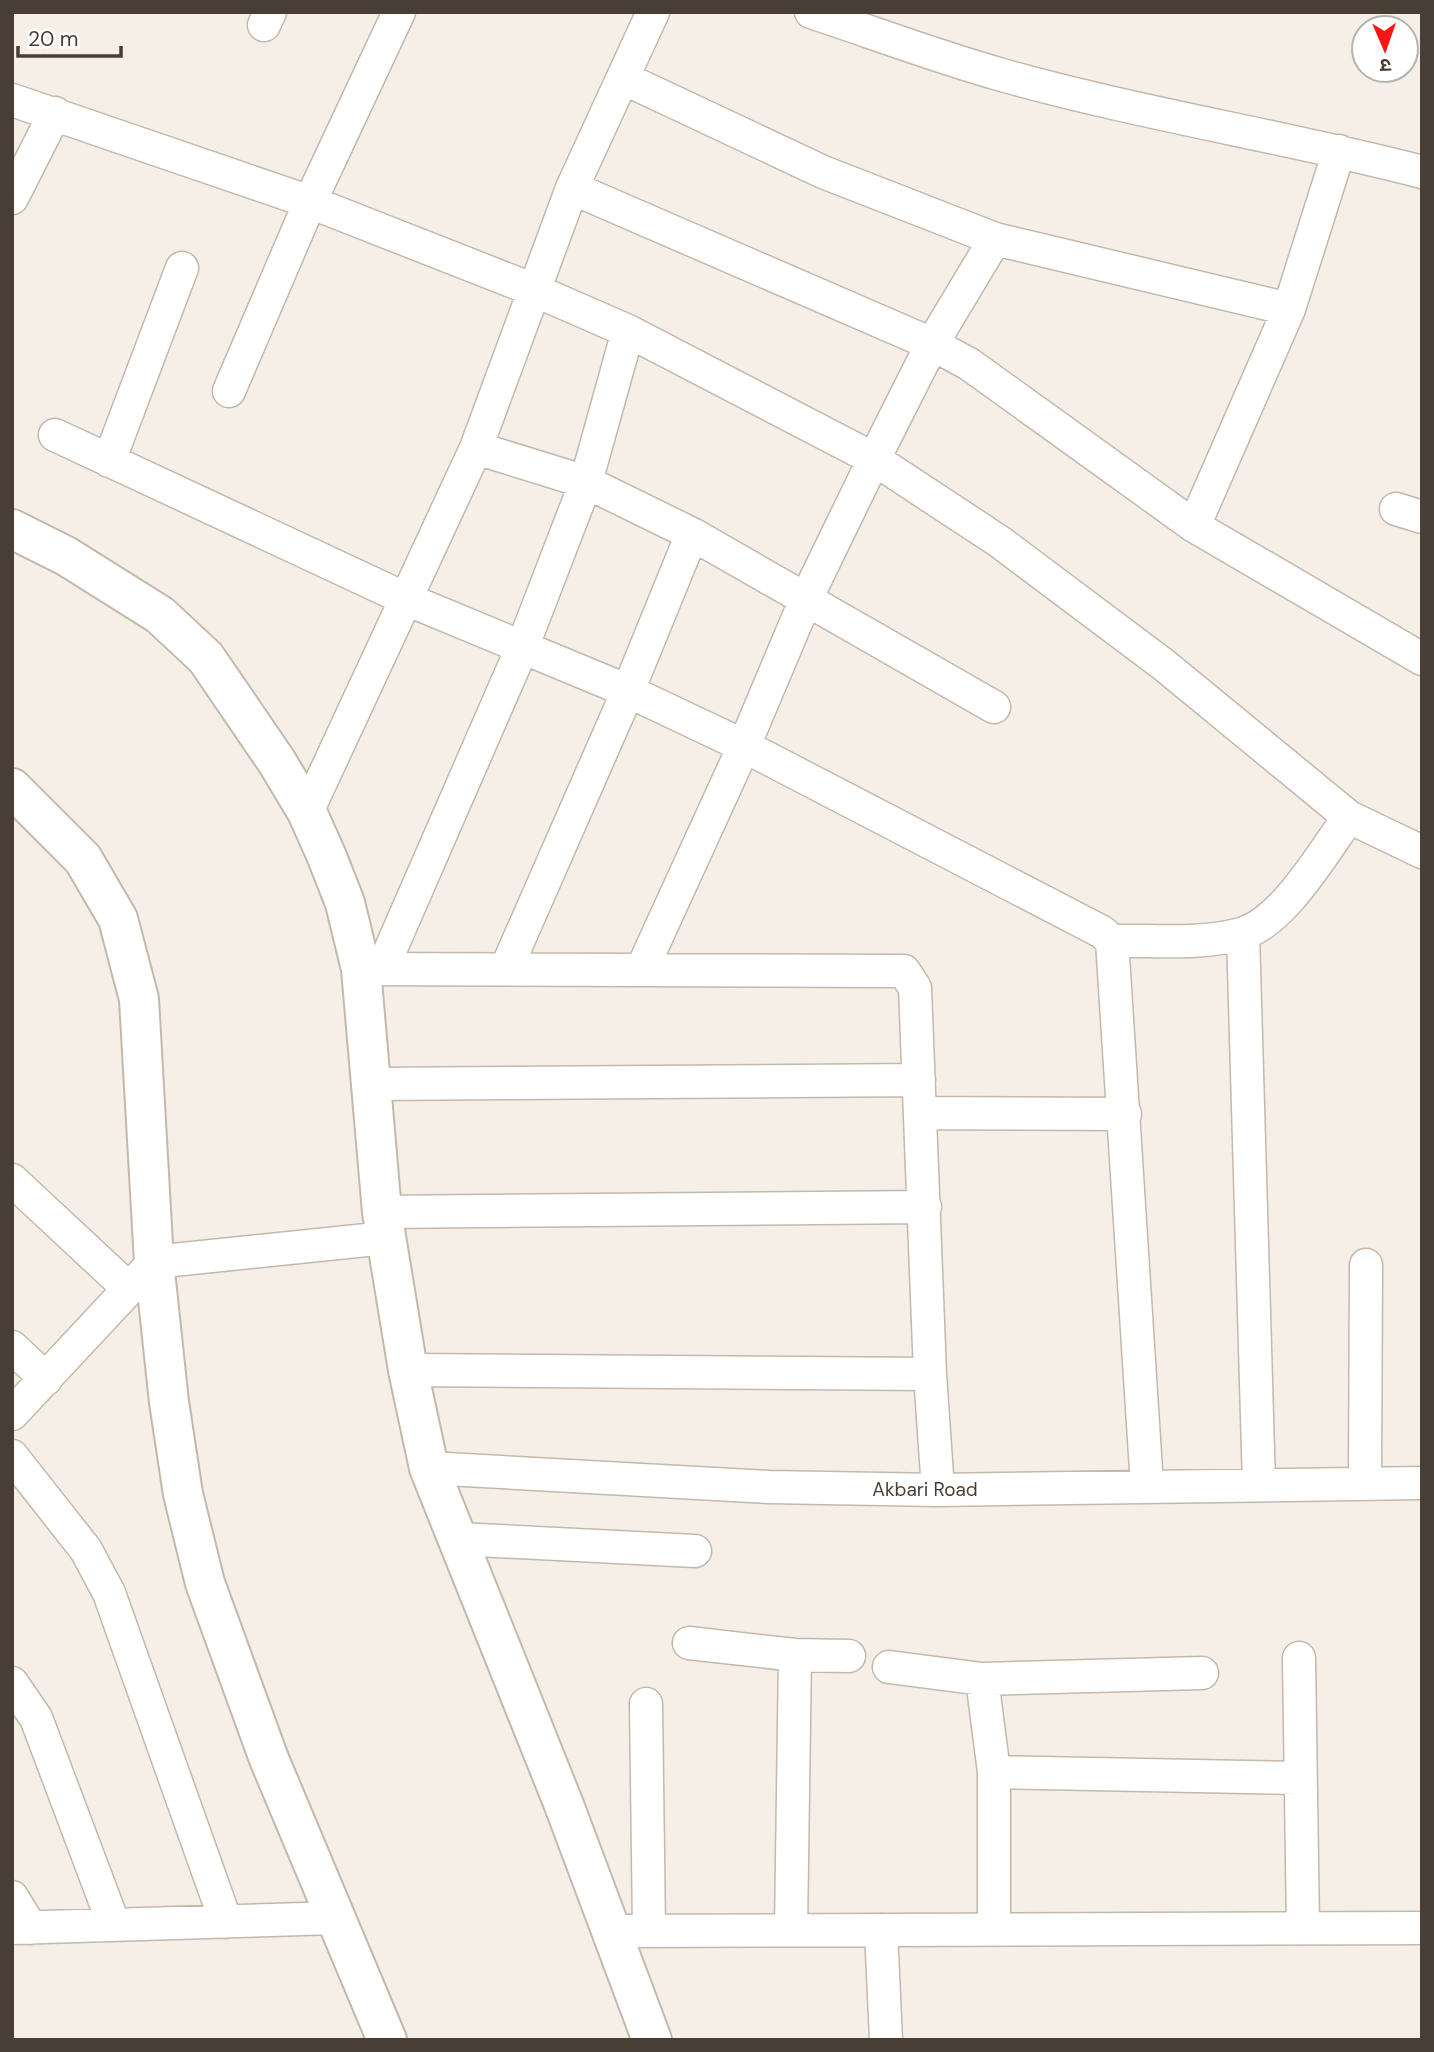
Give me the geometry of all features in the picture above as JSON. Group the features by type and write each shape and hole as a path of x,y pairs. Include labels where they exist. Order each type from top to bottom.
{"street":[{"path":"229,391 310,202 399,12"},
{"path":"307,812 476,448 572,188 653,12"},
{"path":"811,12 1001,75 1128,107 1339,151 1422,172"},
{"path":"623,78 823,172 995,239 1289,309"},
{"path":"12,100 310,202 534,290 628,331 874,459 1000,542 1153,657 1349,817 1422,852"},
{"path":"12,198 55,113"},
{"path":"1194,526 1289,309 1339,151"},
{"path":"572,188 932,344 969,364 1194,526 1422,660"},
{"path":"642,969 744,746 806,599 932,344 995,239"},
{"path":"109,461 182,268"},
{"path":"371,969 522,648 586,482 628,331"},
{"path":"55,435 407,599 628,691 744,746 1102,932 1112,941 1206,939 1243,934 1272,916 1293,893 1349,817"},
{"path":"476,448 586,482 692,534 994,707"},
{"path":"12,529 66,556 160,615 206,658 264,742 307,812 371,969 372,1084 384,1225 408,1370 429,1468 652,2040"},
{"path":"506,969 628,691 692,534"},
{"path":"12,788 83,859 118,919 139,999 141,1275 169,1402 181,1481 205,1583 270,1759 386,2039"},
{"path":"1243,934 1259,1485"},
{"path":"1112,941 1147,1486"},
{"path":"371,969 904,971 915,988 930,1374 938,1490"},
{"path":"372,1084 919,1080"},
{"path":"920,1113 1125,1114"},
{"path":"12,1180 141,1275"},
{"path":"12,1414 141,1275 213,1255 334,1243 384,1225 925,1207"},
{"path":"1365,1484 1366,1265"},
{"path":"12,1348 46,1380"},
{"path":"408,1370 930,1374"},
{"path":"12,1455 86,1550 109,1593 226,1922"},
{"name":"Akbari Road","path":"429,1468 769,1487 938,1490 1422,1483"},
{"path":"458,1539 695,1551"},
{"path":"690,1643 795,1655 849,1656"},
{"path":"791,1930 795,1655"},
{"path":"1299,1658 1303,1928"},
{"path":"889,1667 982,1679 1202,1673"},
{"path":"982,1679 994,1772 994,1929"},
{"path":"12,1683 36,1718 114,1926"},
{"path":"646,1704 649,1930"},
{"path":"994,1772 1299,1778"},
{"path":"12,1896 22,1928 336,1918"},
{"path":"611,1931 1422,1928"},
{"path":"881,1930 886,2040"}]}
